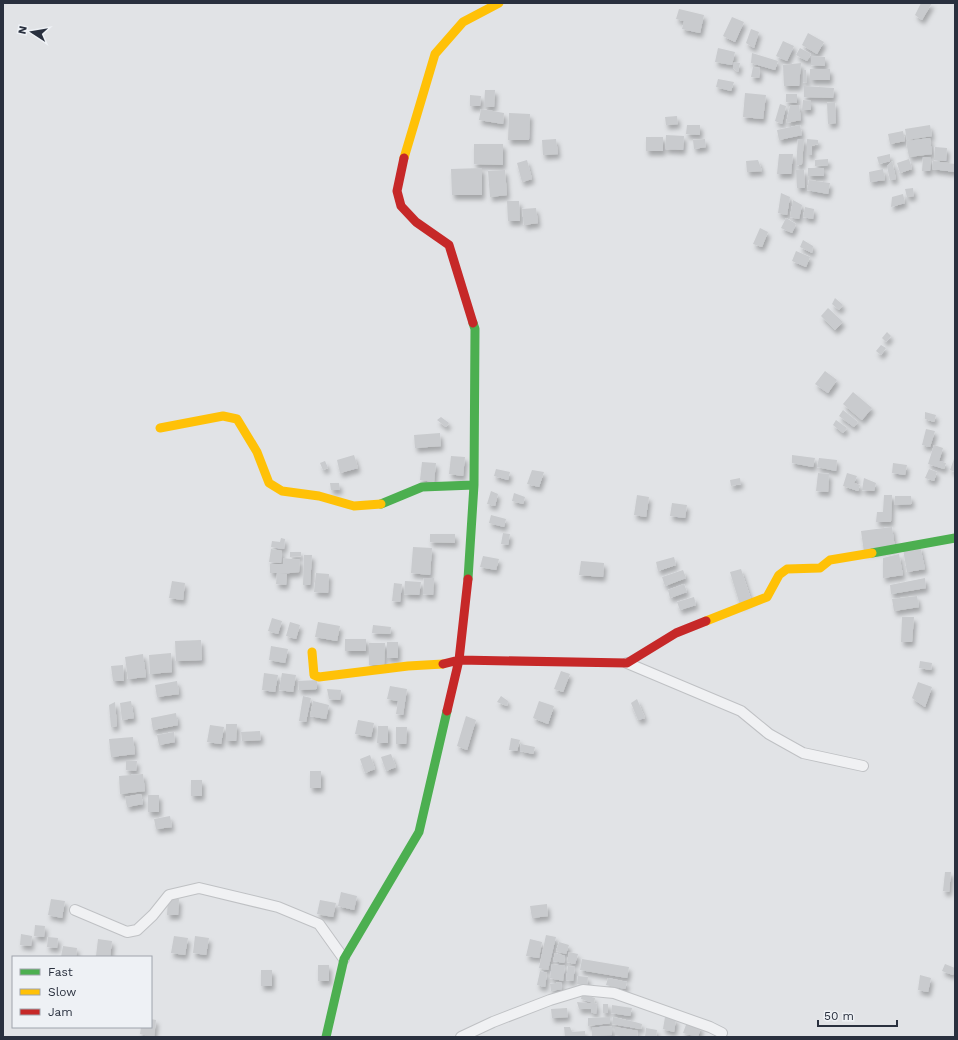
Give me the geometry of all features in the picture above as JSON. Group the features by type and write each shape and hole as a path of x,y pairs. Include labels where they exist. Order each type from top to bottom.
{"street":[{"path":"326,1037 344,959 419,832 459,660 467,588 474,485 475,329 449,245 416,222 401,206 397,191 401,170 435,54 463,22 499,3"},
{"path":"160,428 223,416 237,419 257,452 269,483 282,491 319,496 354,506 380,504 422,487 474,485"},
{"path":"627,663 676,633 767,597 772,585 787,569 820,568 830,560 955,538"},
{"path":"312,652 314,675 320,677 408,666 449,664 459,660 627,663 741,711 769,734 803,753 863,766"},
{"path":"75,910 127,932 137,930 153,915 169,895 199,888 278,907 319,924 344,959"},
{"path":"461,1037 550,1000 583,990 614,994 710,1027 722,1033"}],"building":[{"path":"921,3 932,3 922,20 915,15"},
{"path":"679,9 704,15 700,33 682,29 684,21 676,19"},
{"path":"732,17 744,22 735,42 723,36"},
{"path":"751,29 759,32 754,48 746,43"},
{"path":"808,33 824,42 817,54 802,45"},
{"path":"783,41 794,46 787,61 776,56"},
{"path":"718,48 735,52 732,65 715,62"},
{"path":"800,48 811,54 807,61 796,55"},
{"path":"752,53 778,61 775,70 751,63"},
{"path":"811,56 825,57 825,66 811,65"},
{"path":"734,62 740,63 738,72 733,68"},
{"path":"801,63 799,86 784,86 783,65"},
{"path":"753,67 760,68 759,78 751,77"},
{"path":"810,69 830,69 830,80 810,80"},
{"path":"803,70 806,70 807,83 803,82"},
{"path":"718,79 734,82 731,91 716,87"},
{"path":"804,86 834,88 833,98 804,97"},
{"path":"485,90 495,90 494,107 484,107"},
{"path":"745,93 766,95 763,119 743,117"},
{"path":"786,94 797,94 797,103 786,102"},
{"path":"470,95 481,96 480,106 470,106"},
{"path":"803,100 811,101 811,110 802,110"},
{"path":"835,102 836,123 828,124 827,103"},
{"path":"780,104 786,106 782,124 775,121"},
{"path":"799,105 801,120 786,123 790,106"},
{"path":"481,109 504,113 503,124 479,120"},
{"path":"509,113 530,114 529,140 508,140"},
{"path":"677,116 678,124 666,125 665,117"},
{"path":"687,125 700,125 700,135 686,134"},
{"path":"800,125 802,135 779,140 777,130"},
{"path":"930,125 932,136 907,140 905,129"},
{"path":"903,131 905,141 890,144 888,134"},
{"path":"666,135 684,136 683,150 665,149"},
{"path":"646,137 663,137 663,151 646,151"},
{"path":"930,138 932,154 909,157 906,141"},
{"path":"556,139 558,154 543,155 542,140"},
{"path":"705,139 706,147 694,149 693,140"},
{"path":"798,139 804,139 802,164 796,166"},
{"path":"807,139 818,140 818,144 812,146 812,155 807,155"},
{"path":"474,144 503,144 503,165 474,164"},
{"path":"935,147 947,148 946,161 934,160"},
{"path":"779,154 793,154 791,174 777,174"},
{"path":"890,154 890,161 879,164 877,157"},
{"path":"923,157 931,158 930,171 922,171"},
{"path":"828,159 828,165 815,166 815,160"},
{"path":"909,159 912,169 900,173 897,163"},
{"path":"527,160 532,179 522,182 517,163"},
{"path":"758,160 762,171 747,172 746,161"},
{"path":"892,161 896,179 890,180 887,166"},
{"path":"933,161 955,164 955,172 932,169"},
{"path":"482,168 482,195 452,195 451,169"},
{"path":"808,168 824,168 824,176 808,176"},
{"path":"883,169 885,180 870,182 869,172"},
{"path":"505,170 507,195 490,197 488,171"},
{"path":"796,170 804,170 805,188 797,188"},
{"path":"809,180 830,183 828,194 807,190"},
{"path":"913,188 914,196 907,197 905,189"},
{"path":"781,193 790,197 787,215 778,213"},
{"path":"903,194 905,203 891,207 892,197"},
{"path":"793,200 802,205 799,219 790,217"},
{"path":"507,201 519,201 520,221 508,221"},
{"path":"805,207 814,209 813,219 803,217"},
{"path":"536,208 538,223 524,225 522,209"},
{"path":"786,218 796,224 792,233 781,228"},
{"path":"760,228 768,232 762,247 753,244"},
{"path":"803,240 813,246 812,253 800,247"},
{"path":"796,251 810,257 806,267 792,261"},
{"path":"835,298 843,305 839,310 832,304"},
{"path":"828,308 843,322 835,330 821,316"},
{"path":"887,332 891,336 886,342 882,338"},
{"path":"881,345 886,348 881,355 876,351"},
{"path":"825,371 837,380 828,393 815,384"},
{"path":"853,392 872,408 862,420 843,404"},
{"path":"843,410 858,422 854,427 839,416"},
{"path":"925,412 936,415 934,422 925,419"},
{"path":"441,417 449,423 446,427 437,420"},
{"path":"836,420 847,428 843,433 833,425"},
{"path":"926,429 935,431 930,447 922,445"},
{"path":"440,433 441,446 415,448 414,435"},
{"path":"934,445 943,448 939,461 946,463 944,469 928,464"},
{"path":"354,455 358,468 340,473 337,460"},
{"path":"792,455 815,458 813,467 792,463"},
{"path":"451,456 465,457 463,476 449,474"},
{"path":"819,458 837,460 836,471 817,467"},
{"path":"955,459 955,472 950,470"},
{"path":"325,461 328,468 323,470 320,463"},
{"path":"422,462 436,463 434,482 420,480"},
{"path":"893,463 907,465 905,475 892,473"},
{"path":"496,469 510,472 508,480 494,476"},
{"path":"929,469 937,472 934,481 925,478"},
{"path":"532,470 544,472 539,487 527,484"},
{"path":"818,473 829,474 828,492 816,491"},
{"path":"847,473 857,476 854,483 860,485 858,491 843,486"},
{"path":"740,478 741,484 731,486 730,480"},
{"path":"864,478 876,483 874,491 862,490"},
{"path":"330,483 339,483 340,490 331,490"},
{"path":"491,491 498,494 495,506 487,504"},
{"path":"514,493 525,497 523,504 512,501"},
{"path":"637,495 649,497 646,517 634,515"},
{"path":"884,495 892,495 891,522 876,522 877,512 883,512"},
{"path":"895,496 911,496 912,504 894,505"},
{"path":"672,503 687,505 685,518 670,516"},
{"path":"491,515 506,519 504,527 489,523"},
{"path":"892,527 895,548 864,552 861,531"},
{"path":"503,533 510,534 508,545 501,544"},
{"path":"430,534 455,534 455,543 430,542"},
{"path":"281,538 285,539 284,549 271,547 272,541 280,542"},
{"path":"920,546 925,569 907,572 903,549"},
{"path":"413,547 432,548 430,575 411,573"},
{"path":"271,549 282,551 281,563 269,562"},
{"path":"290,552 301,552 301,556 290,557"},
{"path":"899,554 903,575 883,578 883,558"},
{"path":"304,555 312,555 310,585 303,585"},
{"path":"483,556 499,559 496,570 480,567"},
{"path":"674,557 676,565 658,571 656,562"},
{"path":"283,558 300,560 299,572 280,574 287,574 286,585 276,584 277,573 270,573 270,564 283,564"},
{"path":"581,561 604,563 603,577 579,575"},
{"path":"741,569 751,599 740,605 730,572"},
{"path":"683,570 686,578 665,586 662,577"},
{"path":"316,573 329,574 328,593 314,592"},
{"path":"424,578 434,578 433,595 423,594"},
{"path":"925,578 926,588 891,594 890,585"},
{"path":"172,581 185,583 183,600 169,598"},
{"path":"405,581 421,582 419,595 404,594"},
{"path":"394,583 402,584 400,602 392,601"},
{"path":"684,584 687,592 670,598 668,590"},
{"path":"917,596 919,607 894,611 892,599"},
{"path":"694,597 696,605 680,610 677,602"},
{"path":"902,617 914,617 912,642 901,642"},
{"path":"272,618 282,621 278,634 268,631"},
{"path":"290,622 300,625 296,639 286,636"},
{"path":"318,622 340,626 337,641 315,637"},
{"path":"373,625 391,627 390,634 372,633"},
{"path":"345,639 366,639 366,651 345,651"},
{"path":"201,640 202,660 176,661 175,641"},
{"path":"387,642 398,642 398,658 387,658"},
{"path":"369,643 385,643 384,665 369,665"},
{"path":"271,646 288,649 285,663 269,660"},
{"path":"171,653 172,672 150,674 149,655"},
{"path":"143,654 146,677 128,679 125,657"},
{"path":"920,661 932,663 931,670 919,668"},
{"path":"123,665 124,681 113,681 111,666"},
{"path":"561,671 570,674 563,692 554,689"},
{"path":"264,673 278,675 275,692 262,690"},
{"path":"282,673 296,675 293,692 279,690"},
{"path":"317,680 317,689 299,690 298,681"},
{"path":"177,681 179,694 157,697 155,685"},
{"path":"918,682 932,687 925,707 912,698"},
{"path":"390,686 407,689 403,715 396,714 398,701 387,699"},
{"path":"327,689 341,690 340,700 329,699"},
{"path":"303,696 311,698 306,722 299,721"},
{"path":"501,696 508,701 507,706 497,702"},
{"path":"637,699 645,718 638,720 631,703"},
{"path":"131,701 134,718 122,720 120,703"},
{"path":"313,701 329,705 326,719 310,716"},
{"path":"539,701 554,706 548,724 533,718"},
{"path":"115,702 117,726 111,727 109,705"},
{"path":"176,713 178,725 153,730 151,718"},
{"path":"466,716 476,720 467,750 457,746"},
{"path":"358,720 374,723 371,737 355,734"},
{"path":"226,724 237,724 236,741 226,741"},
{"path":"210,725 224,727 221,744 207,742"},
{"path":"378,726 388,726 388,743 377,743"},
{"path":"396,727 407,727 406,744 396,744"},
{"path":"260,731 261,740 242,741 241,732"},
{"path":"174,732 175,742 159,745 157,735"},
{"path":"133,737 135,754 111,757 109,739"},
{"path":"511,738 520,740 517,751 509,750"},
{"path":"521,744 535,747 533,754 520,751"},
{"path":"391,754 396,767 386,771 381,757"},
{"path":"370,755 375,769 365,773 360,759"},
{"path":"126,760 137,761 136,771 126,770"},
{"path":"310,771 321,771 321,788 310,788"},
{"path":"143,774 145,791 120,794 119,776"},
{"path":"191,780 202,780 202,796 191,796"},
{"path":"141,794 143,804 127,807 125,797"},
{"path":"148,795 159,795 159,812 148,812"},
{"path":"170,816 172,827 156,829 154,819"},
{"path":"945,872 951,872 949,892 943,891"},
{"path":"341,892 357,896 354,910 338,906"},
{"path":"168,898 179,899 178,915 167,915"},
{"path":"51,899 65,901 62,918 48,915"},
{"path":"320,900 336,903 333,917 317,914"},
{"path":"547,904 548,916 532,918 530,906"},
{"path":"35,925 45,926 44,937 34,936"},
{"path":"21,934 32,936 31,946 20,945"},
{"path":"546,935 556,937 548,970 539,968"},
{"path":"174,936 188,938 185,955 171,953"},
{"path":"195,936 209,938 206,955 193,953"},
{"path":"48,937 58,938 57,948 47,947"},
{"path":"98,939 112,941 110,956 96,956"},
{"path":"530,939 542,942 539,958 526,956"},
{"path":"559,942 569,945 566,954 556,951"},
{"path":"63,946 77,948 76,956 61,956"},
{"path":"569,952 578,954 575,964 567,962"},
{"path":"555,953 565,956 564,963 553,961"},
{"path":"582,959 629,967 627,978 580,970"},
{"path":"552,964 565,966 563,981 550,978"},
{"path":"945,964 955,968 953,975 942,971"},
{"path":"318,965 329,965 329,981 318,981"},
{"path":"568,966 575,967 573,981 566,980"},
{"path":"261,970 272,970 272,986 261,986"},
{"path":"540,971 547,973 545,987 537,985"},
{"path":"920,975 931,978 928,992 918,990"},
{"path":"578,976 588,977 587,985 577,984"},
{"path":"608,978 627,982 625,989 606,985"},
{"path":"561,982 562,989 551,991 550,984"},
{"path":"582,994 595,998 594,1003 581,999"},
{"path":"577,1002 597,1004 596,1014 591,1012 591,1009 579,1009"},
{"path":"603,1004 608,1004 608,1013 603,1013"},
{"path":"612,1005 632,1008 630,1016 611,1013"},
{"path":"567,1008 568,1017 552,1018 551,1009"},
{"path":"610,1017 610,1023 588,1026 588,1018"},
{"path":"613,1017 642,1024 641,1029 612,1024"},
{"path":"665,1017 676,1019 674,1032 663,1029"},
{"path":"152,1019 156,1020 154,1037 140,1034 141,1028 152,1028"},
{"path":"687,1022 701,1027 698,1037 683,1033"},
{"path":"607,1026 612,1027 612,1035 592,1036 592,1028"},
{"path":"564,1027 570,1027 572,1032 585,1031 585,1037 565,1037"},
{"path":"615,1027 638,1031 637,1037 615,1035"},
{"path":"646,1028 657,1030 656,1037 645,1037"}],"traffic: fast":[{"path":"468,579 474,485 475,329 473,323"},
{"path":"381,504 422,487 474,485"},
{"path":"872,553 955,538"},
{"path":"326,1037 344,959 419,832 447,711"}],"traffic: slow":[{"path":"404,158 435,54 463,22 499,3"},
{"path":"160,428 223,416 237,419 257,452 269,483 282,491 319,496 354,506 381,504"},
{"path":"706,621 767,597 779,575 787,569 820,568 830,560 872,553"},
{"path":"312,652 314,675 319,677 408,666 443,664"}],"traffic: jam":[{"path":"404,158 397,191 401,206 416,222 449,245 473,323"},
{"path":"447,711 459,660 468,579"},
{"path":"443,664 459,660 627,663 676,633 706,621"}]}
